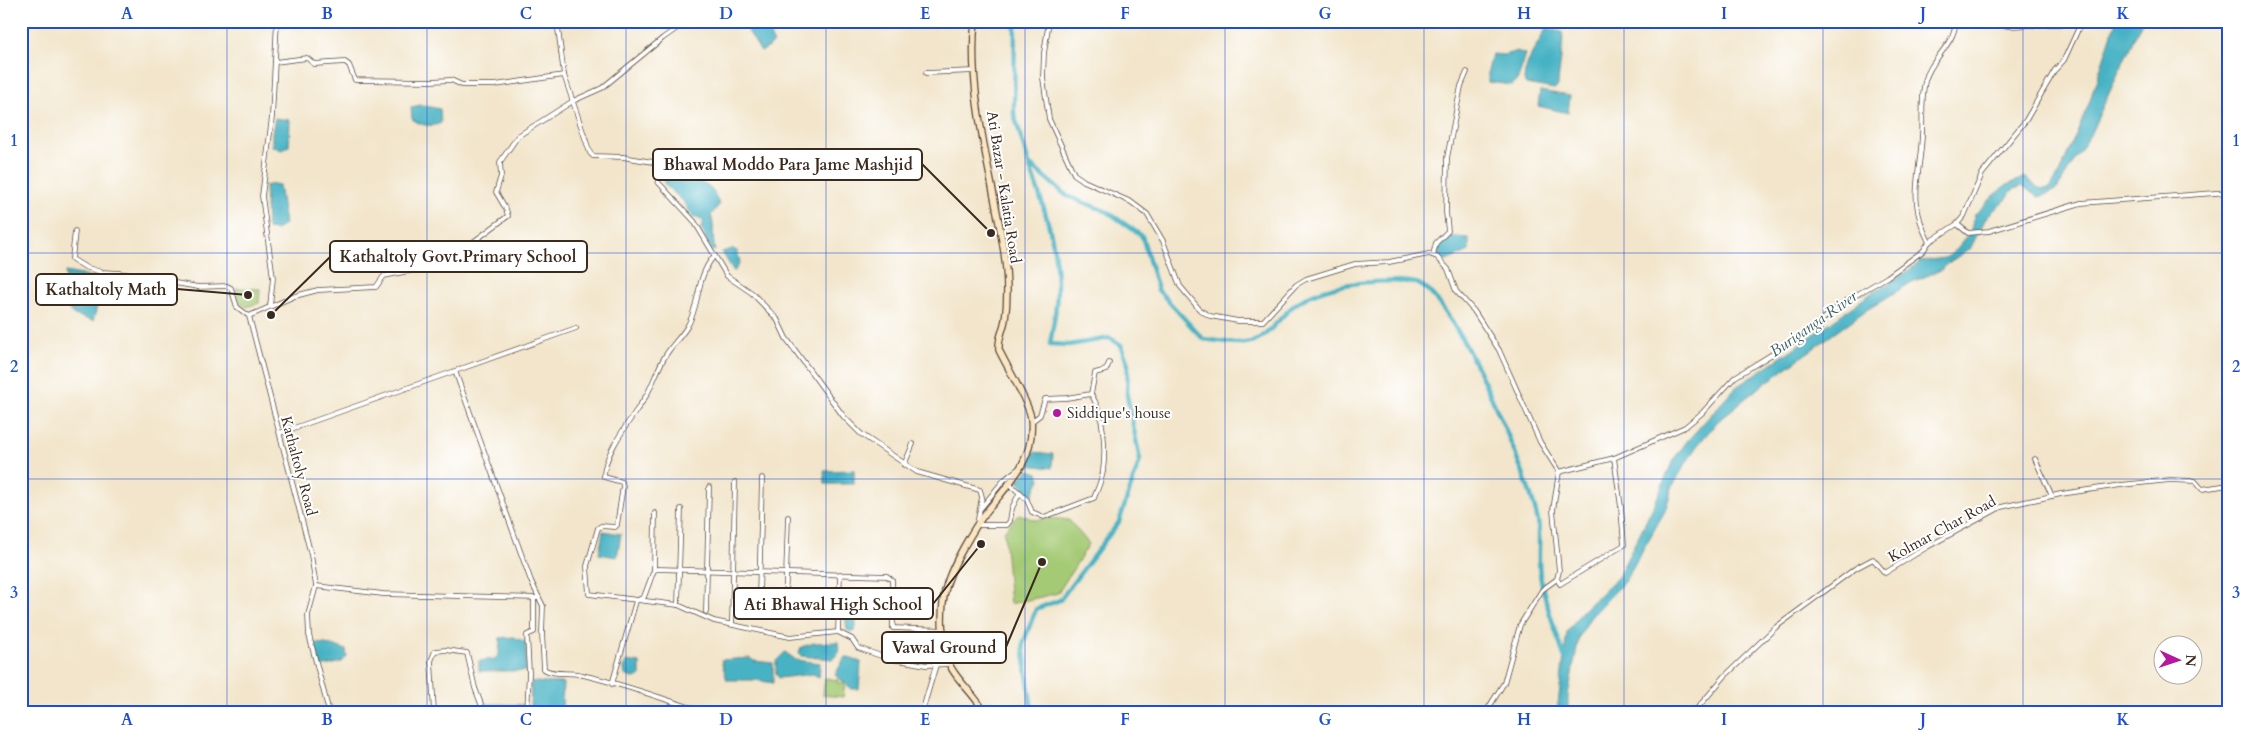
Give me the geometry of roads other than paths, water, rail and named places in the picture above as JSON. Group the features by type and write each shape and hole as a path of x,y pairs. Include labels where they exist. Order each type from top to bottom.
{"main road":[{"name":"Ati Bazar - Kalatia Road","path":"975,21 974,71 1004,254 1006,305 1005,322 998,339 999,350 1026,405 1030,422 1028,451 1022,465 1011,485 1004,490 977,525"},
{"path":"977,525 951,571 945,588 944,630 949,664 984,712"}],"street":[{"path":"270,306 272,278 262,196 270,131 277,21"},
{"path":"558,21 564,75 593,156 623,157 656,164 658,182 694,221 727,276 752,293 777,318 786,338 844,418 861,434 882,446 904,465 917,472 980,490 982,497 977,525 1007,526 1010,521 1012,508 1020,492"},
{"path":"75,231 72,259 85,267 101,272 119,272 198,287 227,286 231,288 237,307 249,316 270,306 318,290 376,287 384,276 423,268 457,254 505,220 508,213 496,192 501,176 500,162 518,136 573,101 602,88 663,38 687,21"},
{"path":"1049,21 1044,53 1043,78 1049,119 1074,174 1084,181 1131,202 1147,214 1163,241 1180,286 1200,310 1210,316 1238,321 1263,321 1296,285 1306,279 1355,264 1389,262 1429,254 1433,255 1448,269 1456,291 1474,311 1499,350 1540,442 1559,472 1553,510 1559,571 1556,579 1542,590 1520,625 1504,683 1486,712"},
{"path":"1559,472 1614,458 1685,427 1702,413 1735,377 1802,335 1846,301 1887,277 1923,251 1929,242 1957,224 1964,216 1982,174 2026,120 2055,70 2064,60 2082,22 2009,26 1986,23 1956,23 1952,38 1930,69 1925,82 1922,137 1915,198 1922,228 1929,242"},
{"path":"275,62 307,58 314,64 346,62 349,65 354,80 431,82 450,80 462,85 510,84 564,75"},
{"path":"926,73 974,71"},
{"path":"1433,255 1436,242 1448,231 1446,212 1447,158 1461,86 1467,72"},
{"path":"1957,224 1968,233 1989,231 2081,203 2229,192"},
{"path":"714,256 702,273 695,307 688,326 664,357 647,394 612,450 604,470 604,477 622,482 624,486 617,525 615,528 601,526 598,528 587,566 589,594 678,605 714,621 790,637 838,632 852,639 858,648 887,658 936,665 949,664"},
{"name":"Kathaltoly Road","path":"249,316 268,397 280,433 310,555 316,586 308,615 309,636 329,712"},
{"path":"280,433 576,328"},
{"path":"1011,485 1027,500 1032,512 1044,517 1094,498 1103,473 1103,438 1099,413 1091,394 1095,373 1106,370 1109,363"},
{"path":"455,372 531,581 543,606 544,669 548,672 581,674 704,712"},
{"path":"1030,422 1040,415 1045,399 1091,394"},
{"path":"904,465 913,444"},
{"path":"1556,579 1560,584 1624,545 1622,507 1614,458"},
{"path":"2035,459 2052,496"},
{"path":"980,510 986,500 1004,480 1022,465"},
{"path":"759,599 762,478"},
{"name":"Kolmar Char Road","path":"1694,712 1725,676 1776,627 1856,568 1873,559 1885,573 1927,547 2001,507 2052,496 2170,480 2195,481 2201,488 2229,484"},
{"path":"732,624 735,482"},
{"path":"706,612 709,487"},
{"path":"678,605 681,509"},
{"path":"612,684 636,602 644,596 654,570 655,512"},
{"path":"785,607 788,517"},
{"path":"654,570 786,572 890,577 893,628 944,630"},
{"path":"838,632 840,574"},
{"path":"316,586 383,594 448,594 540,598"},
{"path":"527,712 527,635 534,632 534,599"},
{"path":"434,712 431,661 436,652 446,650 467,653 475,688 484,712"},
{"path":"922,712 936,665"}],"water":[{"path":"742,21 758,21 763,25 772,21 774,23 768,32 774,43 761,52"},
{"path":"2116,21 2142,21 2090,135 2058,188 2039,197 2022,186 2012,190 2006,200 1987,216 1970,249 1941,270 1912,282 1865,311 1752,393 1718,421 1697,446 1680,473 1672,488 1665,511 1625,581 1590,618 1579,637 1568,695 1568,712 1557,712 1567,632 1582,611 1618,577 1655,503 1673,460 1688,440 1736,387 1921,261 1945,258 1952,254 1970,233 1975,214 2003,187 2025,177 2039,188 2050,188 2058,176 2088,106"},
{"path":"1546,28 1562,32 1563,36 1558,86 1554,89 1526,84 1524,80 1529,59"},
{"path":"1517,51 1525,54 1518,79 1512,85 1488,82 1488,71 1492,54 1504,55"},
{"path":"1540,91 1570,96 1568,113 1538,106"},
{"path":"421,105 440,109 441,123 426,125 412,119 411,107"},
{"path":"275,118 290,120 289,146 281,150 272,146"},
{"path":"663,180 697,182 710,188 719,205 711,215 715,251 711,250 701,228 704,222 698,217 693,218 683,201 665,185"},
{"path":"279,185 285,224 276,230 268,229 267,226 265,186"},
{"path":"1456,237 1469,238 1469,251 1444,262 1436,252 1437,248 1443,241"},
{"path":"733,249 737,251 740,262 734,272 722,252"},
{"path":"65,272 105,279 93,321 72,314 66,297"},
{"path":"1033,452 1053,454 1052,468 1028,465"},
{"path":"854,470 854,484 825,484 824,471"},
{"path":"1029,470 1038,473 1040,479 1032,496 1017,481"},
{"path":"603,531 621,534 617,557 599,554"},
{"path":"850,590 854,594 856,626 855,631 852,632 847,630 843,594"},
{"path":"514,637 526,642 526,671 479,671 479,661 495,659 499,654 500,638"},
{"path":"838,642 839,653 832,659 801,656 799,653 801,647 814,643"},
{"path":"316,643 332,645 346,650 347,657 342,662 321,667 314,645"},
{"path":"785,652 796,660 820,663 819,677 813,674 779,678 776,674 776,661"},
{"path":"845,657 861,662 859,689 852,689 835,675"},
{"path":"750,658 754,661 773,663 773,683 756,680 727,680 721,660"},
{"path":"626,661 640,663 640,677 632,678 625,675"},
{"path":"531,682 563,683 562,711 530,710"}],"waterway":[{"path":"1015,21 1014,114 1029,164 1067,196 1108,212 1142,236 1158,290 1203,339 1234,343 1252,341 1271,329 1298,302 1327,289 1343,285 1386,281 1414,282 1435,298 1471,356 1521,468 1538,521 1539,567 1542,585 1564,657"},
{"path":"1029,165 1049,226 1057,274 1057,297 1050,344 1069,345 1110,338 1121,345 1128,364 1127,395 1140,460 1119,522 1060,600 1036,609 1023,644 1032,712"}],"place":[{"name":"Bhawal Moddo Para Jame Mashjid","path":"991,233"},
{"name":"Kathaltoly Math","path":"248,295"},
{"name":"Kathaltoly Govt.Primary School","path":"271,315"},
{"name":"Siddique's house","path":"1057,413"},
{"name":"Ati Bhawal High School","path":"981,544"},
{"name":"Vawal Ground","path":"1042,562"}],"water label":[{"name":"Buriganga River","path":"1813,323"}]}
